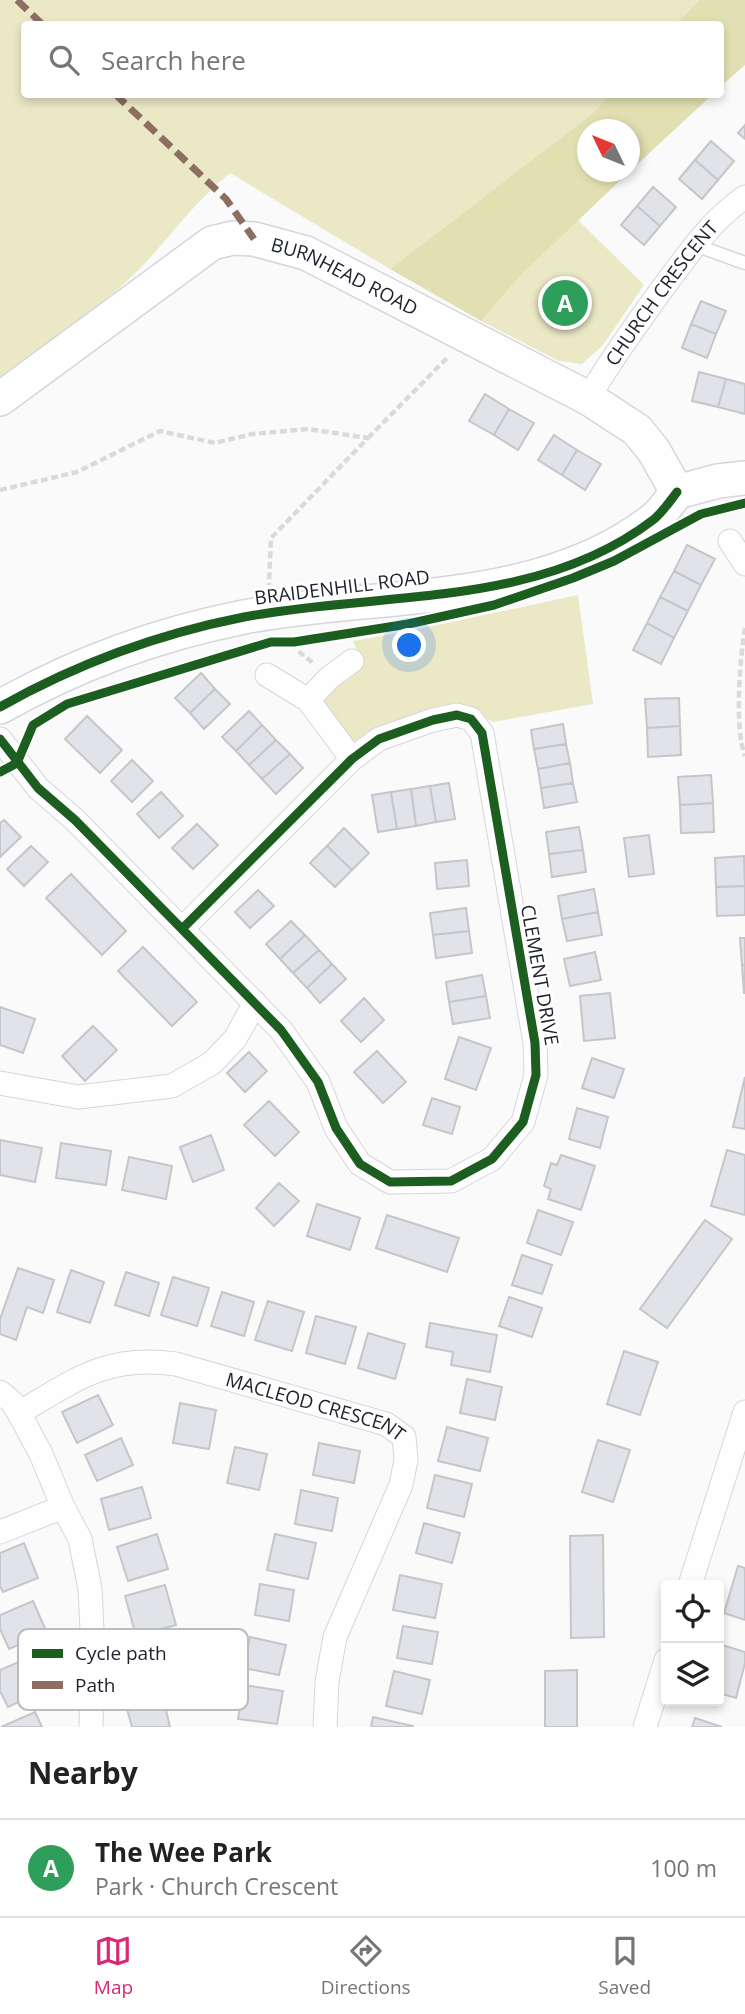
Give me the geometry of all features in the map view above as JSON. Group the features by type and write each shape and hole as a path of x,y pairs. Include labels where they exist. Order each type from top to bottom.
{"main road":[{"name":"BURNHEAD ROAD","path":"0,399 212,243 233,238 254,239 306,253 588,398 637,430 654,451 677,492"},
{"path":"677,492 718,481 745,478"},
{"name":"BRAIDENHILL ROAD","path":"0,707 44,682 152,640 198,627 275,628 492,587 554,571 616,544 654,519 677,492"}],"street":[{"name":"CHURCH CRESCENT","path":"588,398 620,346 695,245 723,212 745,197"},
{"path":"730,541 745,564"},
{"path":"308,700 330,677 352,661"},
{"path":"267,675 308,700 352,759"},
{"name":"CLEMENT DRIVE","path":"0,739 38,788 75,820 281,1030 318,1082 336,1128 360,1164 390,1182 452,1181 492,1159 523,1122 536,1074 535,1043 482,733 471,719 457,715 433,720 379,739 352,759 182,929"},
{"path":"0,1083 78,1097 172,1086 212,1063 234,1039 255,1003"},
{"name":"MACLEOD CRESCENT","path":"19,1413 85,1374 121,1362 154,1360 386,1424 404,1437 406,1460 401,1485 335,1637 327,1682 325,1727"},
{"path":"0,1392 12,1402 19,1413 80,1539 90,1589 92,1629"},
{"path":"692,1580 745,1412"},
{"path":"0,1532 63,1507"},
{"path":"645,1727 661,1676"}],"lane":[{"path":"695,245 745,263"}],"path":[{"path":"307,640 275,628 271,538 456,349 453,329"},
{"path":"0,490 77,472 160,431 215,443 252,434 308,429 368,438"},
{"path":"745,628 739,708 745,755"}],"shaded area":[{"path":"0,0 699,0 679,21 21,21 21,98 608,98 585,119 577,119 577,125 390,269 230,173 203,198 127,281 0,381"},
{"path":"699,0 745,0 745,65 724,83 724,21 679,21"},
{"path":"607,98 709,98 640,162 640,119 585,119"},
{"path":"577,125 577,182 619,182 523,273 481,321 390,269"},
{"path":"578,220 644,285 603,345 582,364 559,361 481,321 523,273"},
{"path":"578,595 593,704 493,722 475,713 354,749 315,698 333,680 363,665 353,641"}],"building":[{"path":"745,125 745,139 738,133"},
{"path":"711,141 734,161 718,180 695,160"},
{"path":"695,160 718,180 702,199 679,179"},
{"path":"653,187 676,207 660,226 637,206"},
{"path":"637,206 660,226 644,245 621,225"},
{"path":"701,301 726,311 716,334 691,324"},
{"path":"691,324 716,334 707,358 682,348"},
{"path":"699,372 726,379 718,407 692,401"},
{"path":"726,379 745,384 745,414 718,407"},
{"path":"485,394 509,409 494,435 469,421"},
{"path":"509,409 534,423 518,450 494,435"},
{"path":"554,435 577,450 562,475 538,460"},
{"path":"577,450 601,464 585,490 562,475"},
{"path":"687,545 715,559 701,585 674,571"},
{"path":"674,571 701,585 688,611 660,597"},
{"path":"660,597 688,611 674,638 647,623"},
{"path":"647,623 674,638 661,664 633,650"},
{"path":"201,673 215,689 190,713 175,698"},
{"path":"215,689 230,704 204,729 190,713"},
{"path":"679,698 680,726 647,728 645,699"},
{"path":"249,711 262,725 236,751 222,737"},
{"path":"87,716 122,750 100,773 65,739"},
{"path":"563,724 566,744 534,749 531,730"},
{"path":"262,725 276,740 249,765 236,751"},
{"path":"680,726 681,755 648,757 647,728"},
{"path":"276,740 290,754 262,779 249,765"},
{"path":"566,744 570,763 538,769 534,749"},
{"path":"290,754 303,768 276,794 262,779"},
{"path":"132,760 153,781 132,802 111,781"},
{"path":"570,763 573,783 541,788 538,769"},
{"path":"711,775 713,803 680,805 678,777"},
{"path":"449,783 455,819 436,822 430,786"},
{"path":"573,783 577,802 544,808 541,788"},
{"path":"430,786 436,822 416,826 411,789"},
{"path":"411,789 416,826 397,829 391,792"},
{"path":"161,792 183,816 159,838 137,814"},
{"path":"391,792 397,829 378,832 372,795"},
{"path":"713,803 714,832 681,833 680,805"},
{"path":"4,820 21,837 0,857 0,823"},
{"path":"197,824 218,845 193,869 172,848"},
{"path":"579,827 583,850 549,854 546,832"},
{"path":"344,828 369,853 352,870 327,846"},
{"path":"649,835 654,874 629,877 624,838"},
{"path":"31,846 48,862 24,886 7,869"},
{"path":"327,846 352,870 335,887 310,863"},
{"path":"583,850 586,872 552,877 549,854"},
{"path":"744,856 745,886 716,887 715,858"},
{"path":"467,860 469,886 437,889 435,863"},
{"path":"71,874 126,931 102,955 46,898"},
{"path":"745,886 745,915 717,916 716,887"},
{"path":"594,889 598,912 562,919 558,896"},
{"path":"258,890 274,906 250,928 235,912"},
{"path":"466,908 469,931 433,935 430,913"},
{"path":"598,912 602,935 567,941 562,919"},
{"path":"291,921 305,935 280,959 266,944"},
{"path":"469,931 472,953 436,958 433,935"},
{"path":"305,935 319,950 293,973 280,959"},
{"path":"740,938 745,938 745,965 742,965"},
{"path":"143,947 197,1002 172,1026 118,971"},
{"path":"319,950 332,964 307,988 293,973"},
{"path":"595,952 601,980 570,986 564,959"},
{"path":"332,964 346,979 320,1003 307,988"},
{"path":"742,965 745,965 745,993 744,993"},
{"path":"482,975 486,996 449,1002 446,982"},
{"path":"610,993 615,1038 584,1041 580,996"},
{"path":"486,996 490,1018 453,1024 449,1002"},
{"path":"364,998 384,1020 361,1042 341,1021"},
{"path":"0,1007 35,1019 23,1053 0,1045"},
{"path":"93,1026 117,1050 85,1081 62,1056"},
{"path":"459,1037 491,1048 476,1090 445,1079"},
{"path":"377,1051 406,1082 383,1103 354,1072"},
{"path":"249,1052 267,1071 245,1092 227,1073"},
{"path":"592,1058 624,1069 614,1098 582,1088"},
{"path":"745,1077 745,1129 733,1127"},
{"path":"432,1098 460,1107 452,1134 423,1125"},
{"path":"269,1101 299,1132 275,1156 244,1125"},
{"path":"577,1108 608,1117 600,1148 569,1139"},
{"path":"211,1135 224,1170 193,1182 180,1147"},
{"path":"0,1140 42,1148 35,1182 0,1175"},
{"path":"61,1143 111,1151 106,1185 56,1178"},
{"path":"727,1150 745,1155 745,1215 711,1206"},
{"path":"561,1155 595,1166 581,1210 548,1199 551,1189 544,1186 551,1163 557,1165"},
{"path":"129,1157 172,1166 166,1199 122,1190"},
{"path":"279,1183 299,1201 274,1226 256,1208"},
{"path":"317,1204 360,1218 350,1250 307,1236"},
{"path":"538,1210 573,1222 561,1255 527,1243"},
{"path":"387,1215 459,1238 447,1272 376,1248"},
{"path":"705,1220 732,1239 667,1328 640,1309"},
{"path":"522,1255 552,1265 542,1294 512,1285"},
{"path":"18,1268 54,1280 43,1313 27,1307 16,1340 0,1334 0,1319"},
{"path":"71,1270 104,1282 90,1323 57,1312"},
{"path":"126,1272 159,1283 149,1316 115,1305"},
{"path":"173,1277 209,1288 197,1326 161,1315"},
{"path":"222,1292 254,1302 244,1336 211,1326"},
{"path":"509,1297 542,1308 532,1337 499,1326"},
{"path":"268,1301 304,1312 292,1351 255,1340"},
{"path":"316,1316 356,1327 345,1364 306,1353"},
{"path":"430,1323 497,1335 490,1372 451,1365 453,1352 426,1347"},
{"path":"368,1333 405,1344 395,1379 358,1368"},
{"path":"624,1351 658,1362 640,1415 607,1404"},
{"path":"467,1379 502,1387 495,1420 460,1413"},
{"path":"98,1395 113,1425 77,1443 62,1412"},
{"path":"180,1403 216,1410 209,1449 173,1443"},
{"path":"447,1427 488,1438 480,1471 438,1461"},
{"path":"121,1438 133,1465 97,1481 85,1455"},
{"path":"598,1440 630,1450 613,1502 582,1492"},
{"path":"319,1443 360,1451 354,1483 313,1475"},
{"path":"235,1447 267,1454 259,1490 227,1483"},
{"path":"435,1475 472,1484 464,1517 427,1508"},
{"path":"142,1487 151,1518 109,1530 101,1499"},
{"path":"301,1490 338,1498 332,1531 295,1524"},
{"path":"424,1523 460,1533 452,1563 416,1553"},
{"path":"157,1534 168,1569 128,1581 117,1547"},
{"path":"275,1534 316,1543 308,1579 267,1570"},
{"path":"603,1535 604,1637 571,1638 570,1536"},
{"path":"24,1543 38,1578 3,1592 0,1586 0,1553"},
{"path":"738,1566 745,1568 745,1620 724,1613"},
{"path":"400,1575 442,1584 435,1618 393,1610"},
{"path":"260,1584 294,1590 289,1621 255,1615"},
{"path":"165,1585 176,1625 161,1629 134,1629 125,1596"},
{"path":"33,1601 45,1629 18,1629 18,1645 9,1649 0,1629 0,1615"},
{"path":"403,1626 438,1632 432,1664 397,1658"},
{"path":"250,1637 286,1645 279,1675 248,1669"},
{"path":"724,1646 745,1652 745,1663 736,1698 724,1694"},
{"path":"18,1662 18,1702 8,1707 0,1691 0,1670"},
{"path":"577,1670 577,1727 545,1727 545,1671"},
{"path":"394,1671 430,1680 422,1714 386,1706"},
{"path":"248,1686 283,1691 277,1724 238,1719 240,1710 248,1710"},
{"path":"127,1710 166,1710 170,1727 132,1727"},
{"path":"35,1712 42,1727 1,1727"},
{"path":"373,1717 413,1726 413,1727 371,1727"},
{"path":"695,1718 722,1727 692,1727"}],"marked path":[{"path":"17,0 39,21"},
{"path":"119,98 226,199 254,239"}],"cycle path":[{"path":"0,707 58,677 118,652 212,624 296,609 456,592 508,583 559,569 608,549 653,520 677,492"},
{"path":"0,772 17,763 33,725 67,704 271,642 294,642 408,624 494,605 614,561 701,514 745,503"},
{"path":"0,739 38,788 75,820 281,1030 318,1082 336,1128 360,1164 390,1182 451,1181 492,1159 523,1122 536,1075 535,1043 482,733 471,719 457,715 433,720 379,739 352,759 182,929"}],"place":[{"name":"The Wee Park","path":"565,303"}]}
